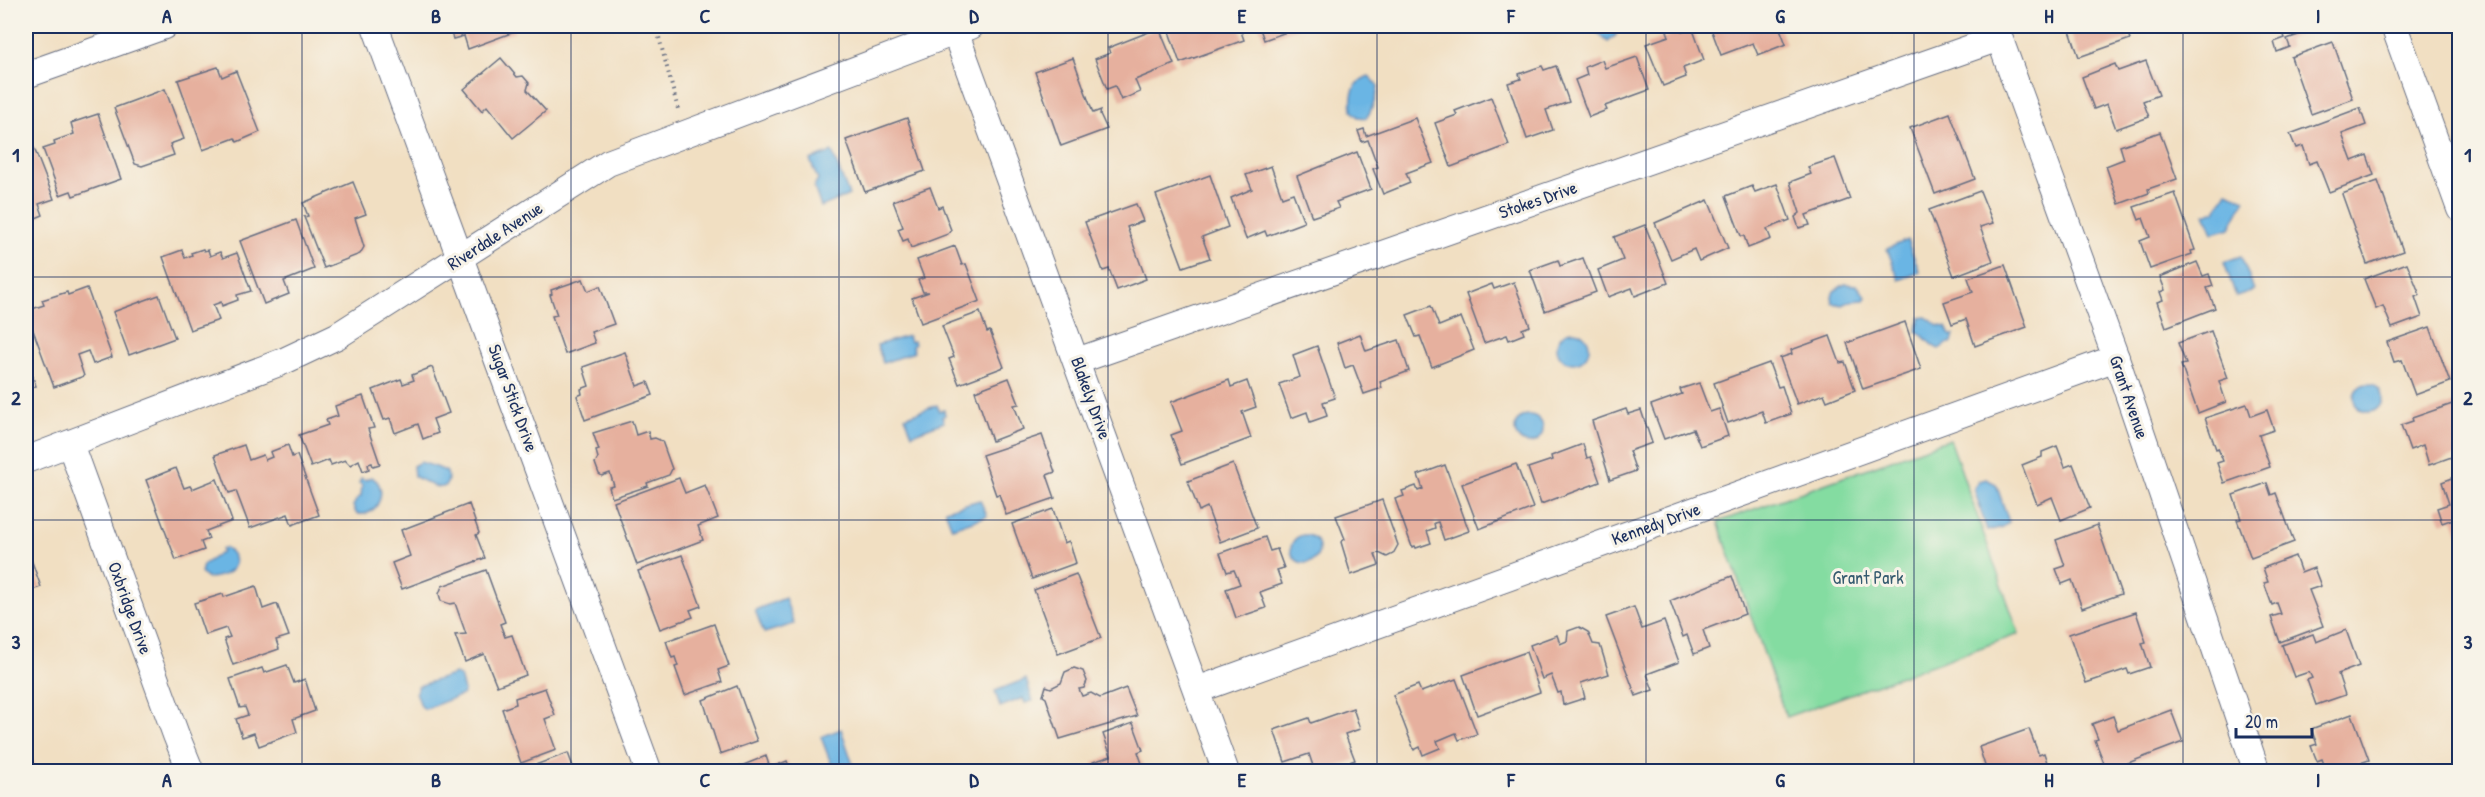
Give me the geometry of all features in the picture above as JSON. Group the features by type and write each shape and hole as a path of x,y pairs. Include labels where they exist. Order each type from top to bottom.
{"street":[{"path":"26,75 164,26"},
{"name":"Sugar Stick Drive","path":"375,26 649,771"},
{"path":"2394,26 2460,209"},
{"name":"Riverdale Avenue","path":"26,460 284,361 337,336 608,163 959,28"},
{"name":"Blakely Drive","path":"959,28 1226,771"},
{"name":"Stokes Drive","path":"1077,361 1997,32"},
{"name":"Grant Avenue","path":"1997,32 2116,358 2257,771"},
{"name":"Kennedy Drive","path":"1197,690 2116,358"},
{"name":"Oxbridge Drive","path":"70,444 191,771"}],"path":[{"path":"656,26 685,134"}],"green space":[{"name":"Grant Park","path":"1950,439 2019,634 1786,717 1718,522"}],"water":[{"path":"1589,26 1616,26 1616,35 1608,42"},
{"path":"1369,76 1378,85 1377,93 1366,118 1358,117 1352,111 1354,89 1360,81"},
{"path":"832,152 849,195 821,207 814,187 818,180 810,160"},
{"path":"2227,192 2245,199 2230,228 2213,233 2205,214 2216,210"},
{"path":"1907,240 1920,272 1899,280 1887,249"},
{"path":"2241,256 2254,290 2236,296 2224,262"},
{"path":"1845,284 1857,285 1866,297 1864,300 1851,301 1843,305 1833,303 1834,291"},
{"path":"1926,317 1939,326 1946,327 1950,335 1954,335 1952,343 1939,349 1916,331 1920,318"},
{"path":"1573,331 1584,336 1589,347 1584,358 1573,363 1562,358 1557,347 1562,336"},
{"path":"908,336 910,342 913,341 915,344 912,346 914,352 883,363 877,345"},
{"path":"2368,384 2378,388 2382,398 2378,408 2368,412 2358,408 2354,398 2358,388"},
{"path":"937,405 939,411 944,410 945,415 942,417 944,422 912,434 905,417"},
{"path":"1529,415 1539,419 1543,429 1539,439 1529,443 1519,439 1515,429 1519,419"},
{"path":"420,462 447,472 446,485 436,487 414,476 413,466"},
{"path":"371,477 377,481 380,488 379,501 370,512 356,513 353,506 361,496 362,485 359,483 361,478 365,480"},
{"path":"1986,479 1996,484 2009,522 2003,527 1987,531 1974,488 1979,481"},
{"path":"980,500 987,516 952,528 945,510"},
{"path":"1305,535 1315,539 1319,549 1315,559 1305,563 1295,559 1291,549 1295,539"},
{"path":"226,548 235,560 232,569 221,576 206,578 201,573 203,565 222,552 221,549"},
{"path":"785,598 794,624 764,633 755,610"},
{"path":"455,674 460,676 464,691 462,695 425,709 421,706 416,692 418,686"},
{"path":"1026,679 1033,701 1025,703 1023,698 1000,707 995,691"},
{"path":"841,729 854,768 834,771 821,737"}],"building":[{"path":"449,26 512,26 514,32 468,49 464,36 453,39"},
{"path":"1167,26 1239,26 1244,40 1180,63"},
{"path":"1259,26 1303,26 1264,40"},
{"path":"1665,26 1680,26 1682,31 1692,27 1704,60 1683,68 1686,77 1663,86 1646,44 1669,36"},
{"path":"1710,26 1779,26 1786,44 1758,55 1753,43 1721,55"},
{"path":"2073,26 2125,26 2130,39 2079,57 2069,28"},
{"path":"2281,26 2324,26 2287,39 2290,47 2277,52 2274,42 2285,38"},
{"path":"1159,28 1174,64 1135,80 1140,92 1121,100 1115,86 1107,89 1095,59 1110,53 1108,48"},
{"path":"2333,42 2353,99 2311,114 2291,57"},
{"path":"1637,57 1649,90 1605,106 1607,110 1589,117 1575,80 1587,75 1585,67 1602,60 1605,68"},
{"path":"501,58 517,77 523,76 529,83 527,90 546,111 513,138 487,106 482,111 464,89"},
{"path":"1073,58 1093,113 1101,110 1100,114 1107,129 1061,146 1035,72"},
{"path":"2146,61 2159,95 2143,101 2149,117 2116,129 2107,104 2094,109 2082,77 2115,64 2118,71"},
{"path":"1542,66 1544,70 1556,66 1569,102 1546,110 1553,130 1527,139 1508,83 1521,79 1519,74"},
{"path":"218,67 222,77 236,71 260,132 237,142 235,138 203,150 178,80"},
{"path":"165,89 184,139 170,144 174,155 142,166 135,164 114,108"},
{"path":"1491,97 1509,145 1451,167 1435,123 1457,115 1455,111"},
{"path":"2360,108 2366,125 2342,134 2352,161 2367,155 2374,175 2329,192 2317,161 2309,164 2303,146 2296,148 2290,134"},
{"path":"1950,113 1975,179 1935,194 1910,128"},
{"path":"98,114 121,179 73,196 71,191 60,195 43,149 55,145 54,141 74,134 71,123"},
{"path":"907,118 925,171 865,192 846,140"},
{"path":"1415,118 1433,163 1406,173 1410,183 1383,194 1373,169 1378,167 1368,140 1362,142 1358,131 1364,129 1366,136"},
{"path":"2160,132 2177,179 2148,189 2149,193 2119,204 2106,166 2124,159 2120,146"},
{"path":"34,148 54,199 39,204 43,215 26,222 26,152"},
{"path":"1357,152 1371,189 1336,202 1339,208 1312,217 1297,176"},
{"path":"1835,158 1850,199 1806,215 1810,225 1799,228 1795,217 1800,213 1790,182 1811,174 1808,167"},
{"path":"1271,166 1282,197 1293,193 1304,222 1267,236 1265,231 1246,239 1231,198 1252,189 1246,175"},
{"path":"1210,175 1228,227 1202,237 1210,258 1183,267 1156,195"},
{"path":"2378,181 2403,251 2367,264 2342,194"},
{"path":"353,182 366,214 355,218 364,247 360,254 324,268 304,217 308,216 303,203"},
{"path":"1777,184 1790,220 1767,229 1771,239 1748,248 1726,196 1752,186 1755,192"},
{"path":"930,187 938,208 942,206 951,230 948,234 911,248 908,239 903,241 898,229 903,227 893,201"},
{"path":"1980,191 1993,223 1980,227 1993,261 1954,276 1929,210"},
{"path":"2175,193 2195,250 2191,251 2192,254 2150,269 2140,241 2150,237 2143,218 2139,220 2134,207"},
{"path":"1708,200 1728,248 1699,261 1694,249 1671,259 1655,223"},
{"path":"1136,204 1143,221 1127,227 1146,279 1117,290 1109,269 1103,271 1085,222"},
{"path":"296,220 314,269 284,281 289,294 264,304 240,241"},
{"path":"1645,225 1668,283 1635,296 1632,288 1608,297 1598,270 1623,260 1614,237"},
{"path":"955,246 962,265 966,264 980,301 921,323 912,298 929,292 923,292 918,280 924,278 917,260"},
{"path":"203,249 208,250 210,256 220,252 223,258 237,253 251,291 237,295 238,300 222,306 221,302 213,305 219,320 190,330 163,257 182,250 185,258"},
{"path":"1583,258 1596,292 1545,311 1530,270 1558,260 1560,266"},
{"path":"2197,262 2203,276 2209,274 2213,286 2207,288 2215,308 2166,327 2157,302 2163,300 2160,292 2165,290 2160,277"},
{"path":"2407,263 2420,295 2415,297 2422,317 2392,328 2383,306 2376,309 2364,279"},
{"path":"2005,265 2027,327 1975,346 1966,319 1952,324 1944,302 1973,292 1968,278"},
{"path":"583,279 588,291 600,286 614,324 591,332 595,343 565,354 552,316 557,315 550,295 551,290"},
{"path":"1514,282 1530,326 1522,329 1524,334 1509,340 1507,335 1484,343 1466,294 1492,284 1494,289"},
{"path":"87,288 112,357 93,364 88,351 77,355 84,376 54,387 26,311 44,305 42,300 67,292 68,295"},
{"path":"159,295 175,338 129,355 113,312"},
{"path":"1431,306 1439,326 1461,317 1474,350 1432,367 1420,336 1416,337 1407,315"},
{"path":"980,312 1004,367 959,384 949,359 954,357 942,326"},
{"path":"1905,322 1921,369 1863,389 1847,343"},
{"path":"2430,327 2450,382 2415,395 2402,360 2394,362 2387,342"},
{"path":"2211,331 2228,378 2219,381 2226,402 2198,413 2181,365 2186,364 2178,343"},
{"path":"1360,334 1366,351 1399,340 1409,371 1380,382 1382,388 1364,394 1353,365 1345,368 1337,343"},
{"path":"1830,336 1840,363 1845,362 1855,390 1827,401 1824,394 1797,404 1780,358 1792,354 1791,350"},
{"path":"1317,346 1335,398 1323,402 1327,416 1310,422 1307,412 1291,418 1279,384 1300,377 1293,355"},
{"path":"625,352 637,386 648,382 653,395 585,420 577,396 582,394 581,389 589,386 583,367"},
{"path":"26,359 36,386 26,390"},
{"path":"1769,363 1778,387 1782,386 1791,414 1766,423 1762,411 1728,423 1714,383"},
{"path":"432,367 449,413 433,419 438,433 423,439 418,424 395,433 390,418 384,420 373,390 401,379 403,384 414,380 412,375"},
{"path":"1009,378 1019,404 1014,405 1023,429 992,441 975,391"},
{"path":"1229,380 1231,387 1247,381 1256,407 1242,412 1251,438 1182,464 1171,435 1182,431 1171,402"},
{"path":"1699,383 1710,412 1719,409 1728,436 1700,446 1693,429 1664,439 1651,405 1682,394 1680,389"},
{"path":"363,396 374,428 368,429 380,464 373,466 372,463 368,464 369,469 363,471 359,460 350,465 345,460 331,465 329,460 311,467 299,435 328,425 326,420 338,416 335,406"},
{"path":"2458,402 2460,454 2429,465 2423,445 2410,450 2401,425 2413,421 2412,418"},
{"path":"2247,404 2251,416 2267,410 2274,430 2259,435 2270,467 2224,483 2217,463 2223,461 2218,448 2216,449 2205,418"},
{"path":"1626,409 1628,414 1641,410 1652,443 1629,451 1636,471 1610,480 1592,421"},
{"path":"632,421 636,435 648,431 650,439 655,438 662,441 672,469 669,475 647,483 648,486 612,498 609,487 614,486 610,473 602,476 599,474 595,463 598,458 596,451 599,450 593,433"},
{"path":"1042,435 1055,472 1047,475 1055,498 1006,515 999,494 996,495 982,455"},
{"path":"1583,444 1587,458 1591,457 1600,482 1541,504 1528,468 1552,460 1551,456"},
{"path":"244,445 249,460 263,455 265,460 272,457 270,452 288,445 292,457 297,455 319,515 292,525 288,514 250,528 236,491 229,493 215,455"},
{"path":"2057,446 2065,467 2073,464 2090,508 2061,520 2052,497 2037,504 2022,465 2042,457 2042,452"},
{"path":"1233,464 1257,528 1220,542 1207,507 1199,511 1188,481"},
{"path":"1516,464 1533,508 1479,529 1462,484"},
{"path":"1445,465 1469,531 1444,540 1438,522 1434,523 1435,528 1427,531 1431,543 1416,548 1412,547 1395,499 1404,496 1402,491 1416,486 1418,491 1423,489 1418,475"},
{"path":"176,468 184,488 190,486 192,489 217,479 232,521 206,531 209,539 201,542 204,550 176,560 146,480"},
{"path":"2460,475 2459,535 2453,519 2442,523 2437,508 2449,504 2442,482"},
{"path":"679,478 685,493 705,485 718,518 698,526 703,540 637,565 614,502"},
{"path":"2267,483 2271,495 2276,493 2294,542 2251,558 2237,520 2241,519 2233,495"},
{"path":"1382,500 1398,545 1393,554 1387,557 1379,553 1375,554 1379,565 1351,575 1341,542 1345,539 1336,516"},
{"path":"469,504 479,533 476,535 485,558 402,589 392,563 410,556 401,530"},
{"path":"1053,509 1064,543 1069,541 1076,563 1032,579 1012,524"},
{"path":"2097,525 2121,594 2082,608 2072,580 2062,584 2056,569 2065,566 2056,540"},
{"path":"1265,537 1270,551 1277,549 1284,568 1277,570 1282,584 1260,592 1266,608 1236,618 1226,589 1240,584 1234,570 1227,572 1220,553"},
{"path":"26,545 41,587 26,592"},
{"path":"682,555 701,606 690,610 693,617 660,629 638,571"},
{"path":"2295,556 2301,573 2314,568 2321,586 2309,590 2323,626 2280,642 2271,617 2281,614 2277,603 2272,605 2264,583 2268,582 2263,568"},
{"path":"486,570 505,622 500,624 505,637 512,635 526,675 497,686 484,654 465,662 455,635 466,634 455,603 441,601 439,594 442,586"},
{"path":"1076,574 1101,638 1058,654 1034,590"},
{"path":"1732,576 1745,614 1703,630 1709,648 1694,654 1687,635 1683,637 1670,601"},
{"path":"256,586 263,609 277,604 289,636 276,640 279,649 233,665 224,639 230,637 226,628 205,635 194,603 223,594 224,597"},
{"path":"1634,607 1642,629 1664,621 1679,662 1647,674 1653,690 1636,696 1606,617"},
{"path":"2136,612 2146,642 2142,643 2150,667 2129,674 2127,669 2086,683 2069,634"},
{"path":"714,624 729,666 718,670 722,682 685,695 675,667 678,666 675,657 672,658 666,641"},
{"path":"1579,627 1588,632 1593,644 1600,645 1609,674 1581,683 1585,698 1563,705 1561,692 1558,693 1551,675 1542,679 1530,645 1557,635 1560,644 1567,641 1568,631"},
{"path":"2346,630 2359,666 2338,674 2345,695 2316,705 2307,680 2312,678 2309,672 2294,677 2282,645 2313,634 2316,642"},
{"path":"1526,652 1540,692 1477,715 1463,675"},
{"path":"287,665 294,683 305,679 315,711 293,719 297,732 259,746 254,733 242,737 236,719 248,715 245,707 240,708 230,679 262,668 264,673"},
{"path":"1074,668 1083,671 1087,681 1084,688 1079,689 1082,696 1091,693 1100,698 1126,688 1137,716 1060,739 1046,698 1043,696 1046,686 1051,688 1061,683 1065,672"},
{"path":"1456,679 1477,734 1459,740 1456,733 1437,741 1440,748 1423,755 1420,747 1414,750 1393,695 1418,685 1421,692"},
{"path":"737,686 757,741 720,754 703,700"},
{"path":"545,688 555,715 545,719 556,750 521,763 502,709 516,704 515,698"},
{"path":"1353,708 1360,729 1345,734 1355,760 1322,772 1315,772 1309,754 1285,762 1274,730 1309,718 1311,723"},
{"path":"2171,710 2183,742 2107,771 2095,740 2098,739 2092,724 2113,716 2118,730"},
{"path":"2352,714 2369,760 2360,763 2363,772 2327,772 2322,759 2317,761 2311,746 2317,744 2311,729"},
{"path":"1133,723 1143,750 1138,752 1145,772 1096,772 1093,762 1111,756 1103,734"},
{"path":"2029,729 2039,755 2044,753 2050,772 1987,772 1979,747"},
{"path":"26,741 37,772 26,772"},
{"path":"568,753 575,772 519,772 519,771"},
{"path":"766,756 770,768 787,761 791,772 726,772"}]}
